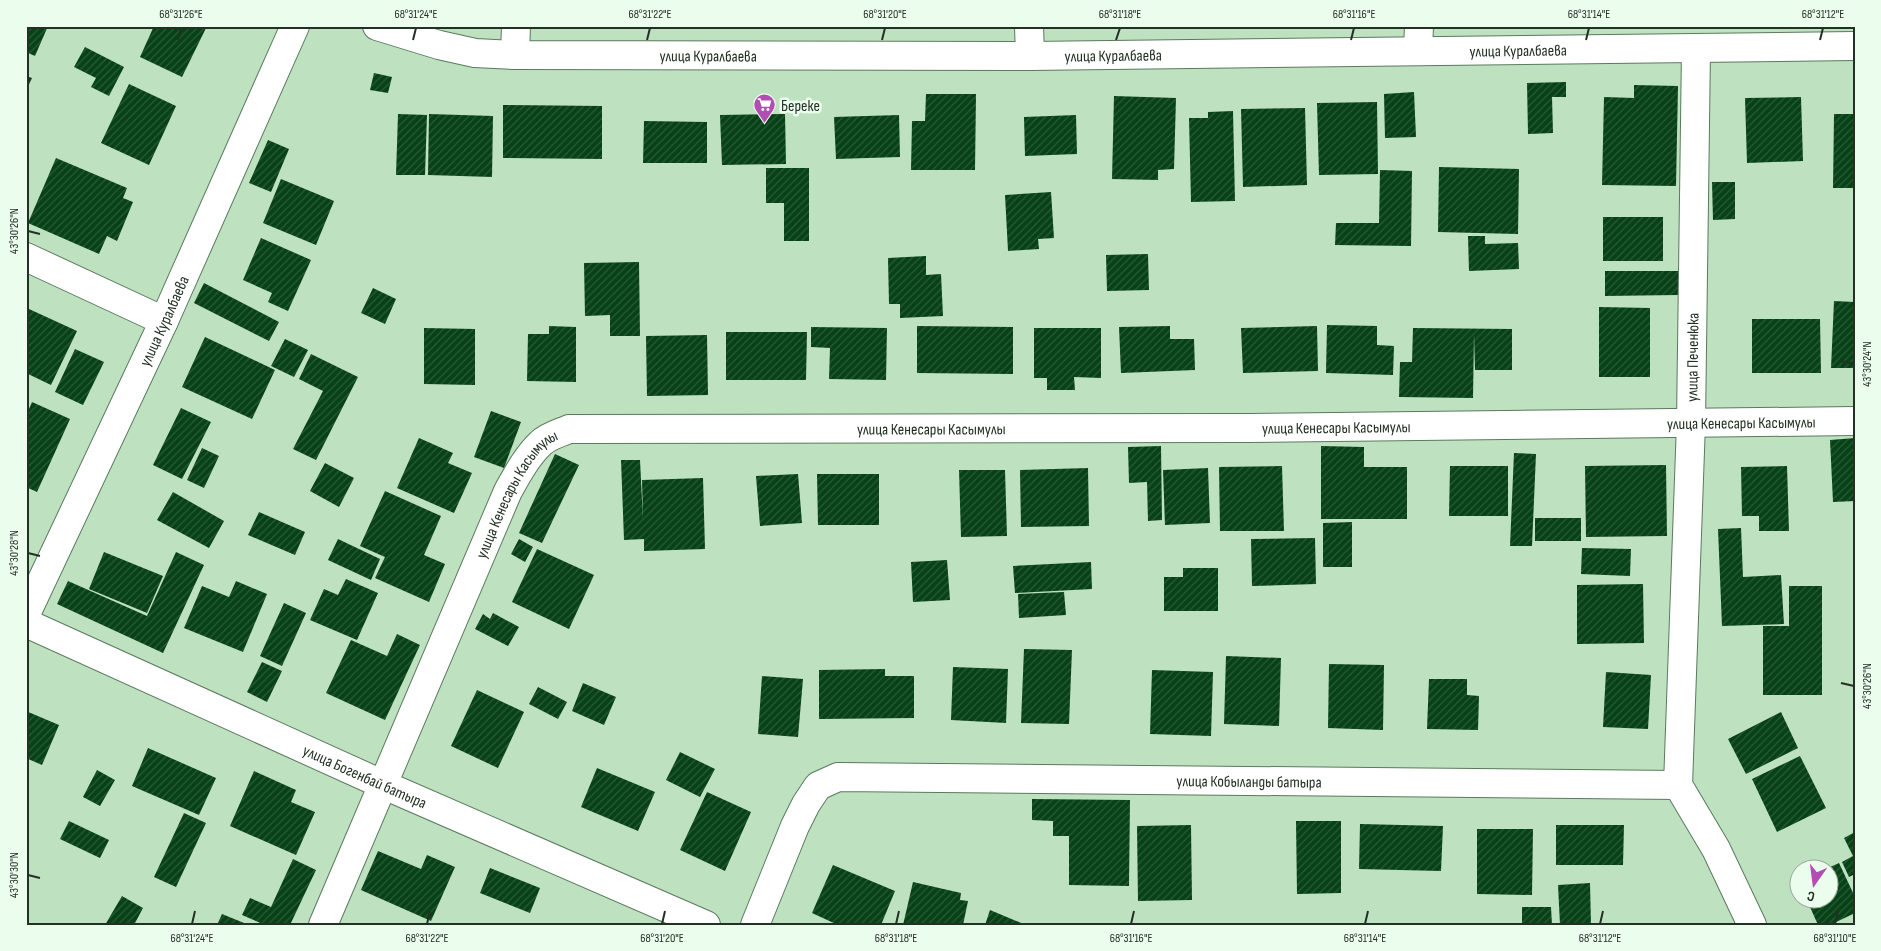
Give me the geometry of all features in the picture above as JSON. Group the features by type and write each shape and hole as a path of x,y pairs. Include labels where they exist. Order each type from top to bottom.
{"street":[{"name":"улица Куралбаева","path":"26,614 164,321 295,26"},
{"name":"улица Куралбаева","path":"376,26 439,45 475,53 515,55 1030,56 1418,38 1696,49 1855,46"},
{"path":"515,55 516,26"},
{"path":"1029,26 1030,56"},
{"name":"улица Печенюка","path":"1678,786 1691,423 1696,49"},
{"path":"26,256 164,321"},
{"name":"улица Кенесары Касымулы","path":"323,925 512,486 518,474 542,442 556,434 569,430 1237,428 1855,421"},
{"name":"улица Богенбай батыра","path":"26,622 384,785 706,925"},
{"name":"улица Кобыланды батыра","path":"755,925 795,826 806,804 818,786 838,777 1678,786"},
{"path":"1678,786 1716,849 1752,925"}],"building":[{"path":"26,26 48,26 35,56 26,52"},
{"path":"154,26 207,26 182,77 140,57"},
{"path":"85,47 124,67 109,96 91,87 96,78 74,67"},
{"path":"374,73 392,77 388,93 370,90"},
{"path":"26,76 32,78 26,91"},
{"path":"1566,82 1566,97 1552,97 1553,133 1528,134 1527,83"},
{"path":"129,84 176,106 149,165 101,143"},
{"path":"1634,85 1678,86 1676,186 1602,185 1604,97 1634,98"},
{"path":"1414,92 1416,137 1385,138 1384,94"},
{"path":"926,94 976,94 975,170 911,170 912,121 925,121"},
{"path":"1114,96 1176,98 1174,169 1158,170 1158,180 1112,179"},
{"path":"1801,97 1803,161 1747,163 1745,98"},
{"path":"1377,102 1378,174 1319,175 1317,103"},
{"path":"503,105 602,106 602,159 503,158"},
{"path":"1305,108 1307,185 1243,187 1241,109"},
{"path":"1233,111 1235,201 1191,202 1189,118 1208,118 1208,112"},
{"path":"398,114 427,115 425,175 396,175"},
{"path":"429,114 493,116 492,177 428,175"},
{"path":"785,114 786,164 722,165 720,115"},
{"path":"1834,114 1855,114 1855,188 1833,188"},
{"path":"899,115 900,157 836,159 834,117"},
{"path":"1076,115 1077,154 1025,156 1024,117"},
{"path":"644,121 707,122 707,163 643,163"},
{"path":"268,140 289,149 271,192 249,183"},
{"path":"56,158 127,188 123,198 133,202 117,241 107,236 99,254 28,223"},
{"path":"1439,167 1519,169 1518,234 1438,232"},
{"path":"766,168 809,168 809,241 784,241 784,203 766,203"},
{"path":"1380,170 1412,171 1411,246 1335,245 1336,223 1379,223"},
{"path":"281,179 334,201 316,245 263,223"},
{"path":"1712,182 1735,182 1735,219 1713,220"},
{"path":"1051,192 1054,238 1038,239 1039,249 1008,251 1005,195"},
{"path":"1603,217 1663,217 1663,261 1603,261"},
{"path":"1468,236 1485,236 1485,244 1518,243 1519,269 1469,271"},
{"path":"261,238 311,260 288,311 268,302 272,293 243,280"},
{"path":"1148,254 1149,290 1107,291 1106,255"},
{"path":"926,256 926,275 941,274 943,316 900,318 900,304 889,304 888,258"},
{"path":"639,262 640,336 610,336 610,315 585,316 584,263"},
{"path":"1605,271 1678,271 1678,295 1605,296"},
{"path":"204,283 279,322 269,341 194,303"},
{"path":"373,288 396,299 385,324 361,313"},
{"path":"1834,301 1855,302 1855,368 1831,368"},
{"path":"1599,307 1650,308 1650,377 1599,377"},
{"path":"29,309 77,331 51,385 26,373 26,315"},
{"path":"1752,319 1820,319 1821,373 1752,373"},
{"path":"1327,325 1377,326 1377,345 1394,346 1393,375 1326,373"},
{"path":"549,326 576,327 576,382 527,381 528,334 549,334"},
{"path":"917,326 1013,327 1013,374 917,373"},
{"path":"1170,326 1170,339 1194,339 1195,370 1121,373 1119,327"},
{"path":"1317,326 1318,371 1243,373 1241,328"},
{"path":"811,327 887,328 886,380 829,379 830,348 811,347"},
{"path":"424,328 475,329 475,385 424,384"},
{"path":"1034,328 1101,328 1101,378 1074,377 1075,390 1047,390 1047,378 1034,378"},
{"path":"1413,328 1512,329 1512,370 1475,370 1474,334 1473,398 1399,397 1400,362 1412,362"},
{"path":"726,332 807,332 806,380 726,380"},
{"path":"707,335 708,395 647,396 646,336"},
{"path":"205,337 275,370 252,419 182,387"},
{"path":"285,339 308,350 294,377 271,366"},
{"path":"75,349 104,362 83,405 55,392"},
{"path":"311,354 358,377 316,460 293,449 323,391 299,379"},
{"path":"32,402 70,419 37,492 26,487 26,416"},
{"path":"181,408 211,422 182,479 153,465"},
{"path":"491,411 521,422 504,468 474,457"},
{"path":"419,438 453,453 448,463 472,473 454,513 397,488"},
{"path":"1855,438 1855,501 1833,502 1830,440"},
{"path":"1161,446 1162,520 1148,521 1147,482 1129,483 1128,447"},
{"path":"1321,446 1364,447 1364,467 1407,467 1407,519 1321,519"},
{"path":"202,448 219,456 204,488 187,480"},
{"path":"1514,453 1536,454 1532,546 1510,546"},
{"path":"555,454 579,465 542,543 519,533"},
{"path":"621,460 640,460 643,520 642,480 703,478 705,549 644,551 644,539 624,540"},
{"path":"325,463 354,478 339,507 310,491"},
{"path":"1666,465 1667,536 1586,537 1585,466"},
{"path":"1282,466 1284,531 1220,531 1219,467"},
{"path":"1450,466 1508,466 1508,516 1449,516"},
{"path":"1787,466 1789,531 1759,531 1759,516 1742,516 1741,467"},
{"path":"1088,468 1089,526 1021,527 1020,470"},
{"path":"1208,468 1210,523 1165,525 1163,470"},
{"path":"959,470 1005,470 1007,536 961,537"},
{"path":"798,474 802,523 760,526 756,476"},
{"path":"817,474 879,474 879,525 818,525"},
{"path":"385,491 441,516 424,555 445,564 429,602 375,578 385,557 360,546"},
{"path":"173,492 224,521 209,548 157,520"},
{"path":"259,512 305,532 295,555 248,535"},
{"path":"1535,518 1581,518 1581,541 1535,541"},
{"path":"1352,522 1352,567 1323,567 1323,523"},
{"path":"1741,528 1743,577 1781,575 1784,624 1722,626 1718,529"},
{"path":"1315,538 1316,584 1252,586 1251,539"},
{"path":"338,539 380,559 371,580 328,560"},
{"path":"519,539 533,547 525,562 511,554"},
{"path":"1582,548 1631,549 1630,576 1581,574"},
{"path":"537,549 594,575 569,629 512,602"},
{"path":"104,552 163,576 147,613 89,589"},
{"path":"176,552 204,565 163,653 57,604 68,581 147,616"},
{"path":"947,560 950,600 913,602 911,562"},
{"path":"1091,562 1092,589 1015,593 1013,566"},
{"path":"1183,568 1218,568 1218,611 1164,611 1164,577 1183,577"},
{"path":"346,579 378,593 357,640 310,620 324,589 338,595"},
{"path":"236,581 267,594 243,652 184,628 202,586 229,597"},
{"path":"1643,584 1644,643 1577,644 1577,585"},
{"path":"1789,586 1822,586 1822,695 1763,695 1763,626 1789,626"},
{"path":"1064,592 1066,615 1019,618 1018,594"},
{"path":"284,603 306,613 282,666 260,656"},
{"path":"493,613 519,627 508,646 475,629 483,614 490,619"},
{"path":"397,634 420,645 385,720 326,693 351,640 387,656"},
{"path":"1024,649 1072,650 1069,724 1021,723"},
{"path":"1226,656 1281,658 1279,726 1224,724"},
{"path":"262,662 282,671 267,702 247,692"},
{"path":"1329,664 1384,665 1383,730 1328,728"},
{"path":"953,667 1008,669 1006,723 951,720"},
{"path":"885,669 885,676 914,676 914,718 819,719 819,670"},
{"path":"1152,670 1213,672 1211,736 1150,734"},
{"path":"1606,672 1651,675 1648,729 1603,727"},
{"path":"762,676 803,679 798,737 758,734"},
{"path":"1429,679 1467,679 1467,695 1479,696 1478,730 1427,729"},
{"path":"583,683 616,697 604,725 572,711"},
{"path":"538,687 567,702 558,719 529,704"},
{"path":"477,690 524,712 498,768 451,746"},
{"path":"26,711 59,725 42,765 26,758"},
{"path":"1781,712 1798,748 1746,774 1728,739"},
{"path":"148,748 216,778 199,815 132,786"},
{"path":"680,752 715,769 700,797 666,780"},
{"path":"1800,756 1826,808 1777,832 1752,779"},
{"path":"597,768 655,792 638,831 581,807"},
{"path":"97,770 115,780 100,806 83,797"},
{"path":"254,771 296,790 291,802 315,812 296,855 230,826"},
{"path":"707,792 751,812 725,871 680,850"},
{"path":"1032,799 1130,800 1129,886 1069,885 1069,836 1053,836 1053,821 1032,820"},
{"path":"184,813 206,823 176,887 154,877"},
{"path":"69,821 109,840 100,858 60,839"},
{"path":"1296,821 1341,821 1341,893 1297,894"},
{"path":"1360,824 1443,826 1441,871 1359,869"},
{"path":"1191,825 1192,900 1138,901 1137,826"},
{"path":"1556,825 1624,825 1623,865 1556,865"},
{"path":"1477,829 1533,829 1532,895 1477,894"},
{"path":"1855,832 1855,874 1849,877 1842,862 1853,856 1844,838"},
{"path":"378,851 421,869 427,855 455,867 431,921 361,890"},
{"path":"293,859 316,870 290,925 265,925 242,915 250,898 271,907"},
{"path":"1838,863 1855,897 1855,913 1830,925 1818,925 1810,908 1838,908"},
{"path":"833,865 895,891 881,925 838,925 812,913"},
{"path":"490,868 540,888 530,913 480,893"},
{"path":"913,882 961,893 960,900 968,901 963,925 903,925"},
{"path":"1590,883 1591,925 1560,925 1558,885"},
{"path":"122,896 143,908 134,925 105,925"},
{"path":"1522,907 1551,907 1552,925 1522,925"},
{"path":"990,910 1026,925 985,925"},
{"path":"222,914 249,925 217,925"}],"place":[{"name":"Береке","path":"765,124"}]}
